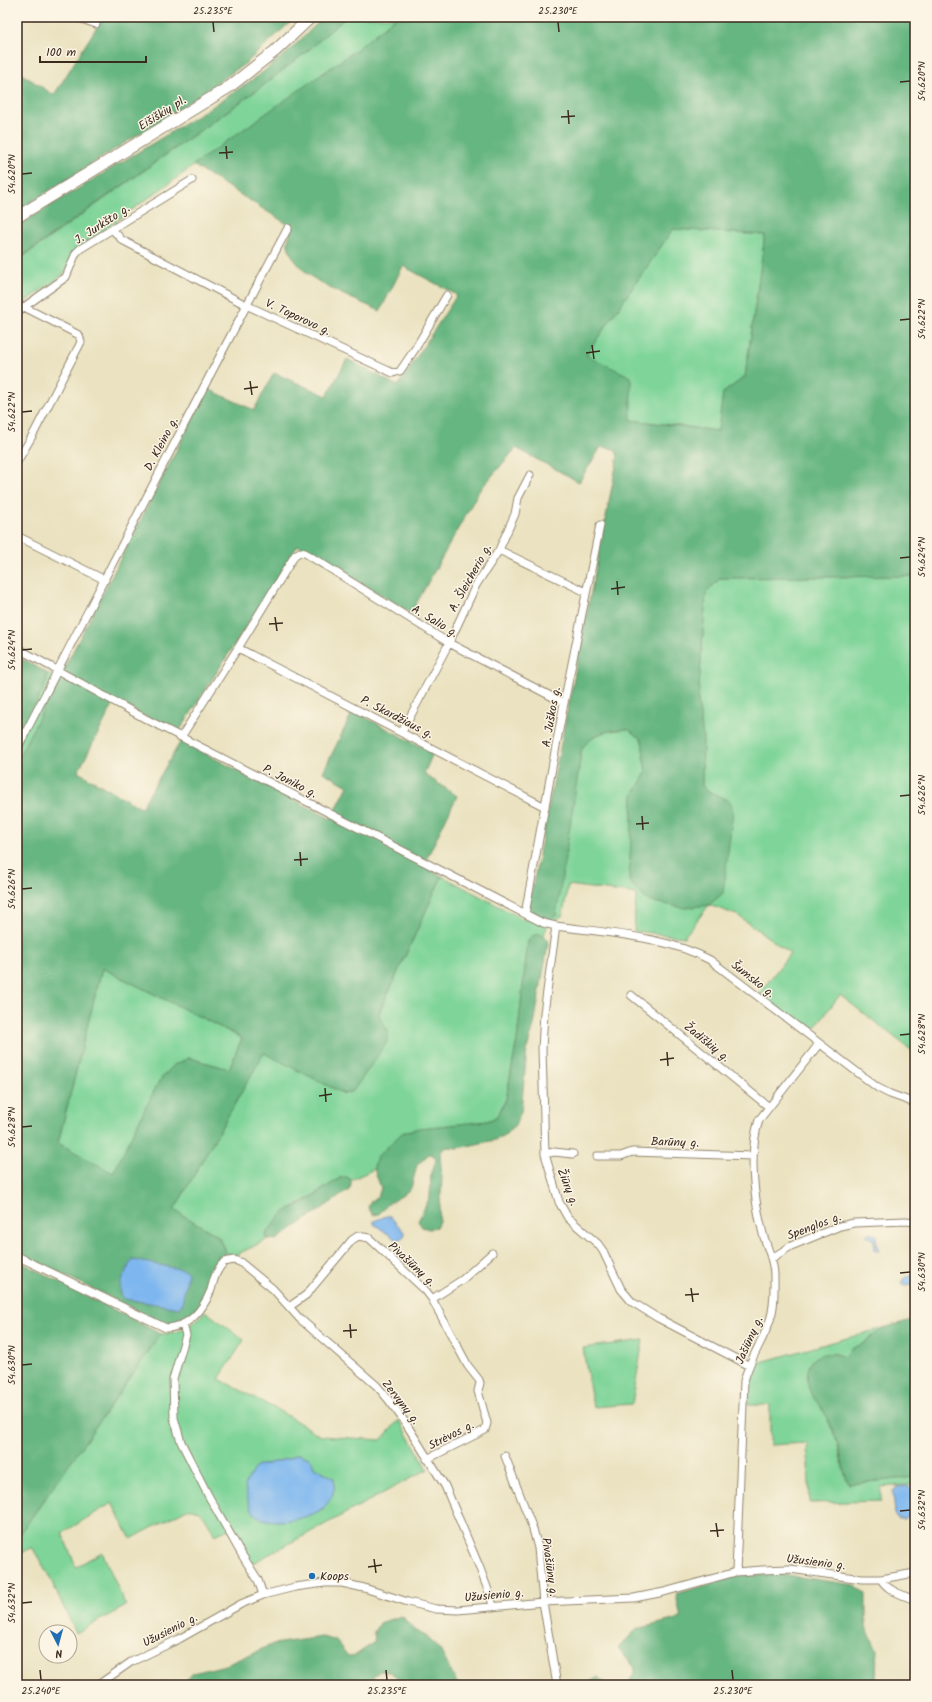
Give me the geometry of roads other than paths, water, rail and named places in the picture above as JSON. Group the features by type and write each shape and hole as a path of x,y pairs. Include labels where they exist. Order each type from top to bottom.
{"main road":[{"name":"Eišiškių pl.","path":"17,218 229,87 275,50 311,17"}],"street":[{"path":"76,17 96,24"},
{"name":"J. Jurkšto g.","path":"17,312 66,277 76,253 192,180"},
{"name":"D. Kleino g.","path":"17,749 157,476 288,228"},
{"name":"V. Toporovo g.","path":"112,229 122,240 246,305 393,373 400,371 447,295"},
{"path":"17,462 35,431 81,342 79,335 24,307"},
{"name":"A. Šleicherio g.","path":"402,732 449,643 476,585 499,550 515,514 518,498 530,475"},
{"name":"A. Juškos g.","path":"525,914 564,703 600,525"},
{"path":"17,536 105,580"},
{"path":"499,550 586,592"},
{"name":"A. Salio g.","path":"238,648 295,555 300,552 305,553 449,643 564,703"},
{"name":"P. Joniko g.","path":"17,648 180,737 525,914 543,923 556,926"},
{"path":"180,737 238,648"},
{"name":"P. Skardžiaus g.","path":"238,648 545,807"},
{"name":"Šumsko g.","path":"556,926 661,942 680,946 701,955 710,960 878,1088 915,1103"},
{"name":"Žiūrų g.","path":"556,926 544,1013 543,1031 546,1154 548,1166 562,1208 575,1225 598,1244 603,1251 621,1289 628,1298 640,1308 748,1365"},
{"name":"Žadiškių g.","path":"631,995 769,1107"},
{"name":"Jašiūnų g.","path":"736,1572 744,1381 748,1365 767,1328 772,1311 774,1273 772,1258 765,1241 759,1218 753,1156 755,1134 759,1120 819,1044"},
{"path":"546,1154 554,1152 573,1154"},
{"name":"Barūnų g.","path":"597,1156 621,1156 632,1152 753,1156"},
{"name":"Spenglos g.","path":"772,1258 790,1246 840,1226 854,1223 915,1222"},
{"name":"Pivašiūnų g.","path":"289,1308 306,1295 352,1240 358,1236 369,1238 426,1291 432,1299 468,1366 479,1380 480,1383 478,1392 487,1423 485,1430"},
{"path":"432,1299 462,1280 492,1253"},
{"path":"17,1256 159,1326 174,1328 183,1325 186,1335 173,1379 174,1418 181,1442 227,1529 258,1580 263,1594"},
{"name":"Zervynų g.","path":"183,1325 204,1307 220,1266 229,1260 240,1262 273,1289 298,1318 380,1391 405,1422 445,1486 491,1598 493,1607"},
{"name":"Strėvos g.","path":"427,1459 485,1430"},
{"name":"Pivašiūnų g.","path":"505,1456 533,1529 538,1548 544,1602 557,1685"},
{"name":"Užusienio g.","path":"98,1685 131,1662 179,1639 241,1604 263,1594 294,1587 334,1582 364,1588 436,1609 458,1610 544,1602 634,1598 664,1592 736,1572 790,1569 862,1579 881,1579 915,1573"},
{"path":"881,1579 887,1587 915,1600"}],"water":[{"path":"390,1216 404,1232 405,1235 398,1241 374,1224 374,1221"},
{"path":"868,1233 877,1235 876,1243 879,1251 875,1251 874,1240 866,1236"},
{"path":"133,1260 185,1270 188,1273 182,1304 179,1308 125,1299 120,1291 122,1280"},
{"path":"915,1273 915,1285 904,1286 902,1284 904,1278"},
{"path":"298,1454 311,1459 314,1467 334,1478 334,1490 331,1498 323,1508 317,1512 300,1518 280,1521 262,1519 253,1512 247,1497 245,1484 254,1469 258,1466 290,1458"},
{"path":"909,1486 914,1496 909,1515 905,1519 898,1519 895,1514 893,1491 898,1487"}],"place":[{"name":"Koops","path":"312,1576"}]}
